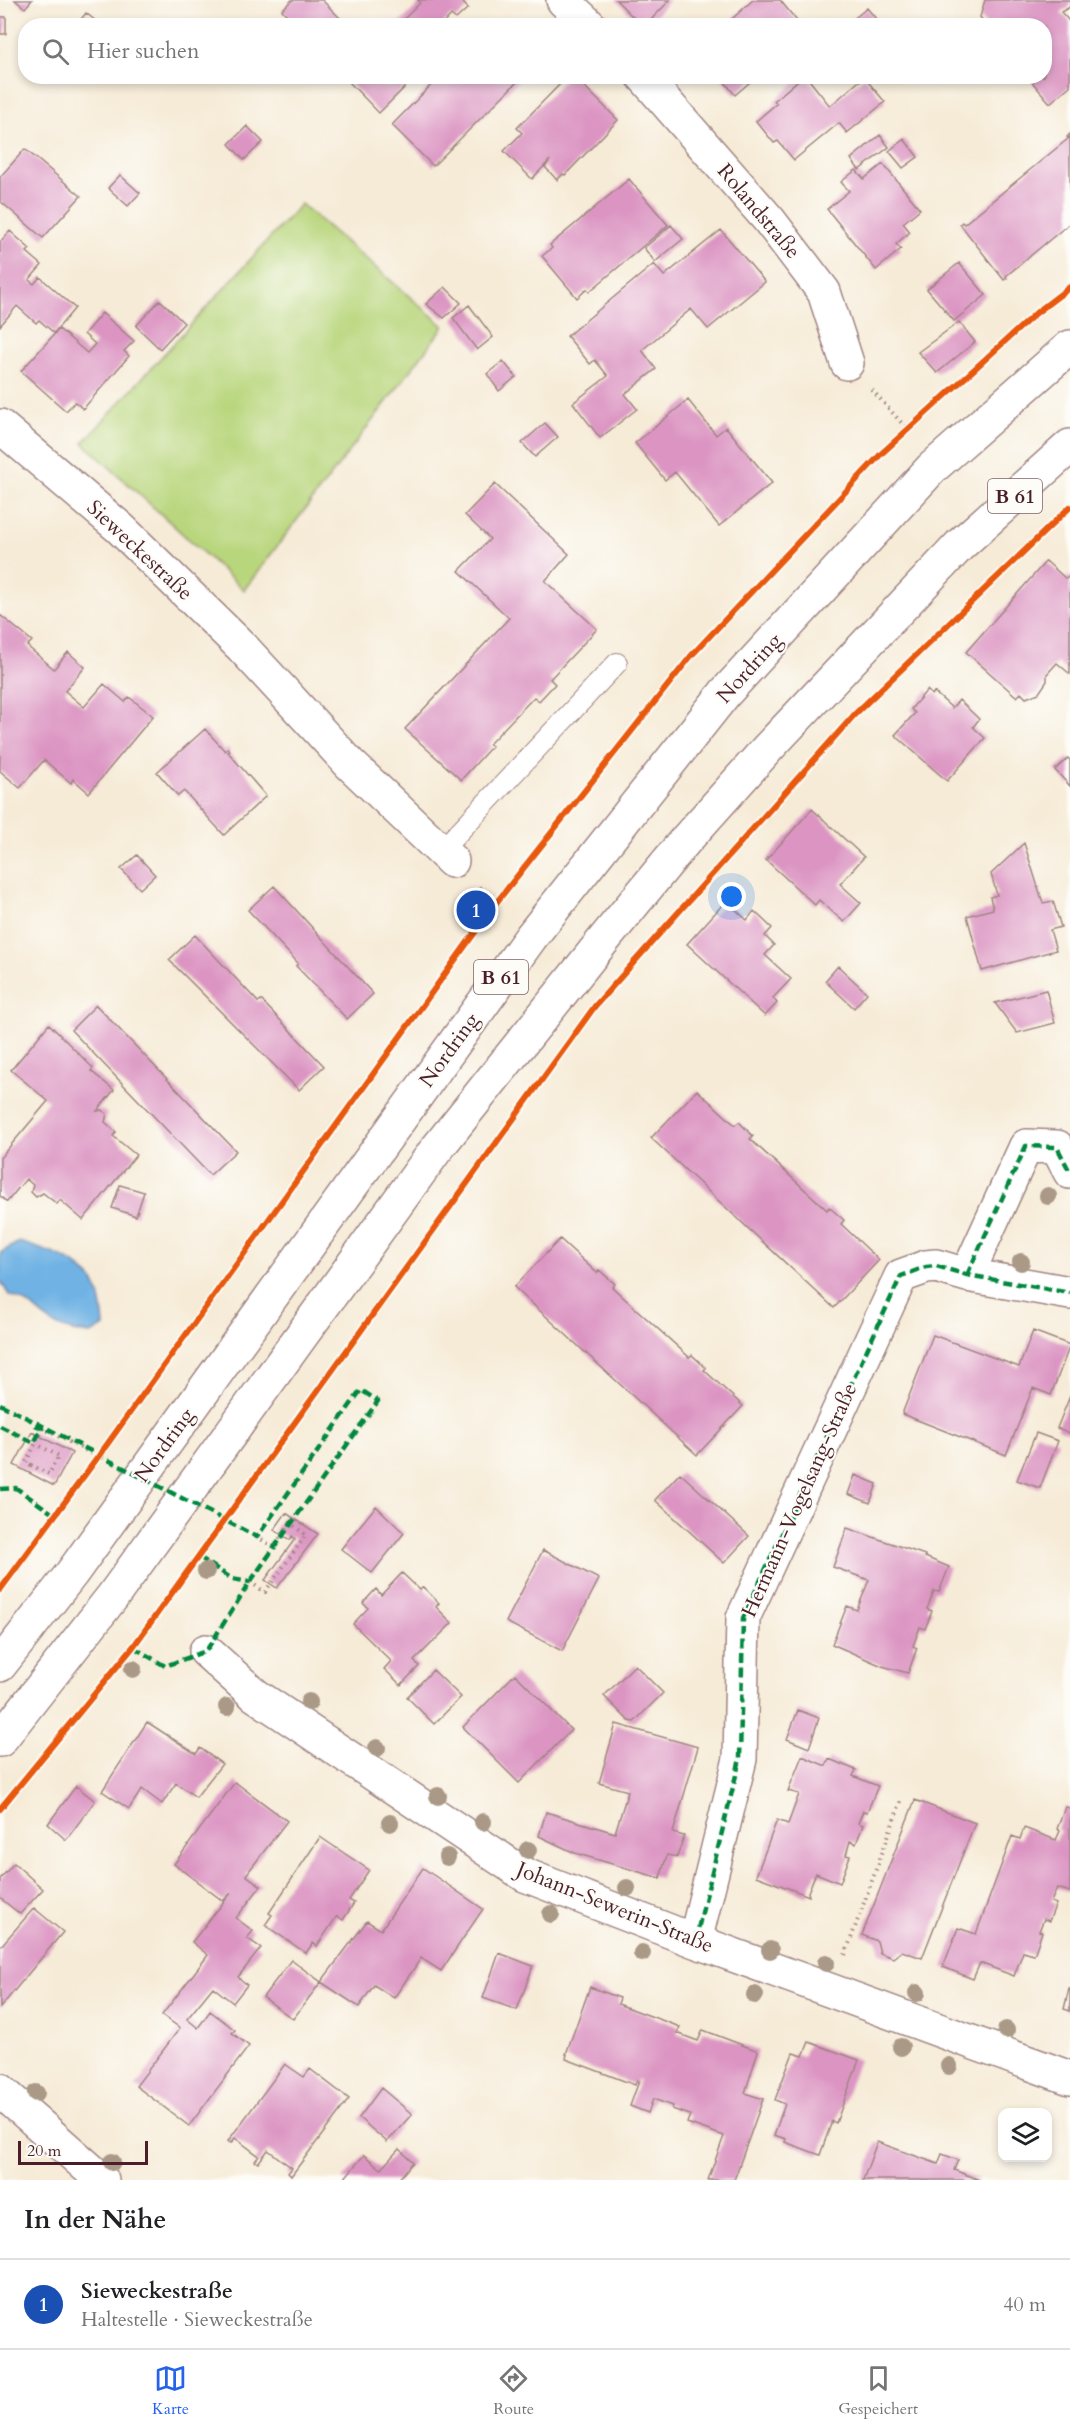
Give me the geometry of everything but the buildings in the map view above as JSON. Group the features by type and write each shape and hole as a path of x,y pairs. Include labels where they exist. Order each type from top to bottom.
{"main road":[{"path":"563,0 582,18"},
{"name":"Rolandstraße","path":"650,84 769,220 824,292 847,363"},
{"name":"Nordring","path":"0,1665 72,1574 531,936 725,693 932,468 1070,347"},
{"name":"Sieweckestraße","path":"0,426 128,536 242,647 350,764 446,856"},
{"name":"B 61","path":"0,1740 113,1596 435,1152 684,842 768,748 960,545 1070,446"},
{"path":"967,1275 1026,1146 1057,1147 1070,1172"},
{"name":"Hermann-Vogelsang-Straße","path":"694,1941 740,1759 743,1618 901,1276 936,1266 967,1275 1070,1293"},
{"name":"Johann-Sewerin-Straße","path":"206,1651 255,1695 525,1875 694,1941 1070,2078"},
{"path":"0,2090 102,2180"}],"lane":[{"path":"446,856 617,663"}],"path":[{"path":"847,363 908,430"},
{"path":"40,1446 58,1456 49,1474 26,1462 43,1428 98,1457"},
{"path":"250,1582 265,1592 306,1535 290,1523 274,1547 258,1537"},
{"path":"832,1991 902,1798"}],"green space":[{"path":"301,204 444,326 244,590 83,443"}],"water":[{"path":"19,1242 64,1258 84,1271 92,1279 99,1293 104,1326 91,1334 64,1329 49,1321 27,1303 9,1295 0,1280 0,1253"}],"marked path":[{"path":"967,1275 1026,1146 1057,1147 1070,1172"},
{"path":"695,1941 740,1759 743,1618 901,1276 936,1266 967,1275 1070,1293"},
{"path":"0,1404 257,1537 361,1390 378,1401 250,1582 206,1651 165,1666 133,1647"},
{"path":"0,1426 34,1443 42,1428 35,1425"},
{"path":"0,1489 16,1488 55,1515"},
{"path":"199,1557 232,1579 250,1582"}],"cycle path":[{"path":"0,1590 496,903 691,656 881,454 1036,313 1070,287"},
{"path":"0,1809 133,1647 595,1006 855,714 1070,507"}],"place":[{"name":"Sieweckestraße","path":"476,910"}]}
